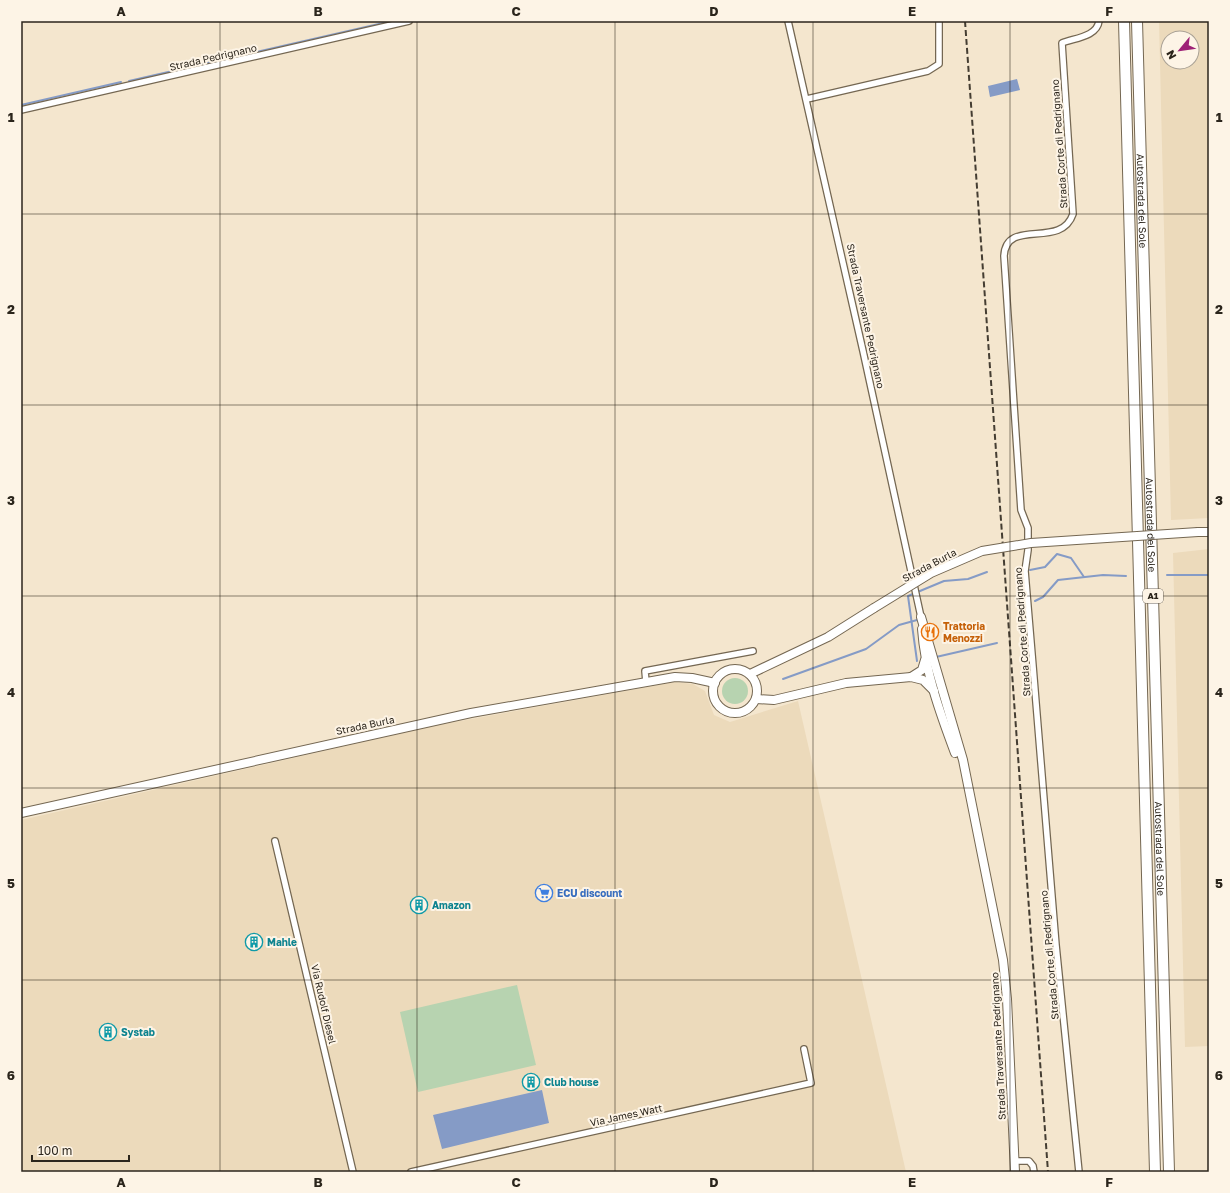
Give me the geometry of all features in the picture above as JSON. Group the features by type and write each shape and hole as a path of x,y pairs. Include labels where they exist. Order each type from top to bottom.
{"highway":[{"name":"Autostrada del Sole","path":"1124,21 1155,1172"},
{"name":"Autostrada del Sole","path":"1137,21 1169,1172"}],"main road":[{"name":"Strada Burla","path":"750,674 828,636 931,573 982,551 1031,543 1209,532"},
{"name":"Strada Traversante Pedrignano","path":"921,617 926,659 926,678 934,691 966,780"},
{"name":"Strada Traversante Pedrignano","path":"921,617 963,760 1003,960 1007,999 1015,1172"},
{"path":"911,677 922,670 926,659"},
{"path":"756,699 774,700 846,683 921,675 926,678 934,665"},
{"path":"740,669 750,674 757,686 756,699 747,710 740,713 729,712 717,703 713,693 715,683 721,674 730,670 740,669"},
{"name":"Strada Burla","path":"21,813 448,718 675,677 692,678 715,683"},
{"name":"Strada Traversante Pedrignano","path":"926,678 936,684 943,710 954,732"}],"street":[{"name":"Strada Pedrignano","path":"21,110 409,21"},
{"name":"Strada Traversante Pedrignano","path":"788,21 807,99 921,617"},
{"path":"807,99 928,71 939,64 939,21"},
{"name":"Strada Corte di Pedrignano","path":"1079,1172 1056,945 1032,666 1025,571 1028,550 1028,528 1021,510 1004,248 1009,241 1016,236 1055,232 1063,229 1070,222 1073,214 1062,43 1092,33 1098,27 1098,21"},
{"path":"646,682 645,671 753,651"},
{"name":"Via Rudolf Diesel","path":"275,841 353,1172"},
{"name":"Via James Watt","path":"411,1172 811,1083 804,1049"},
{"path":"1015,1161 1029,1161 1033,1166 1034,1172"}],"shaded area":[{"path":"1159,21 1209,21 1209,518 1171,520 1160,70 1200,70 1200,30 1160,30 1160,63"},
{"path":"1209,549 1209,1046 1185,1047 1173,553"},
{"path":"675,682 693,684 705,691 714,715 730,722 798,701 906,1172 21,1172 21,820 438,725"}],"green space":[{"path":"735,678 744,682 748,691 744,700 735,704 726,700 722,691 726,682"},
{"path":"517,985 536,1065 418,1092 400,1012"}],"water":[{"path":"1017,79 1020,90 990,97 988,86"},
{"path":"542,1090 549,1123 442,1149 433,1115"}],"waterway":[{"path":"234,57 392,21"},
{"path":"129,81 225,59"},
{"path":"21,105 121,82"},
{"path":"1030,570 1045,567 1057,554 1071,558 1084,577"},
{"path":"917,661 908,596 944,581 968,579 987,572"},
{"path":"1035,601 1043,597 1058,580 1103,575 1126,576"},
{"path":"1167,575 1209,575"},
{"path":"783,679 866,649 899,625 917,620"},
{"path":"936,657 997,643"}],"railway":[{"path":"965,21 1048,1172"}],"place":[{"name":"Trattoria Menozzi","path":"930,632"},
{"name":"ECU discount","path":"544,893"},
{"name":"Amazon","path":"419,905"},
{"name":"Mahle","path":"254,942"},
{"name":"Systab","path":"108,1032"},
{"name":"Club house","path":"531,1082"}]}
